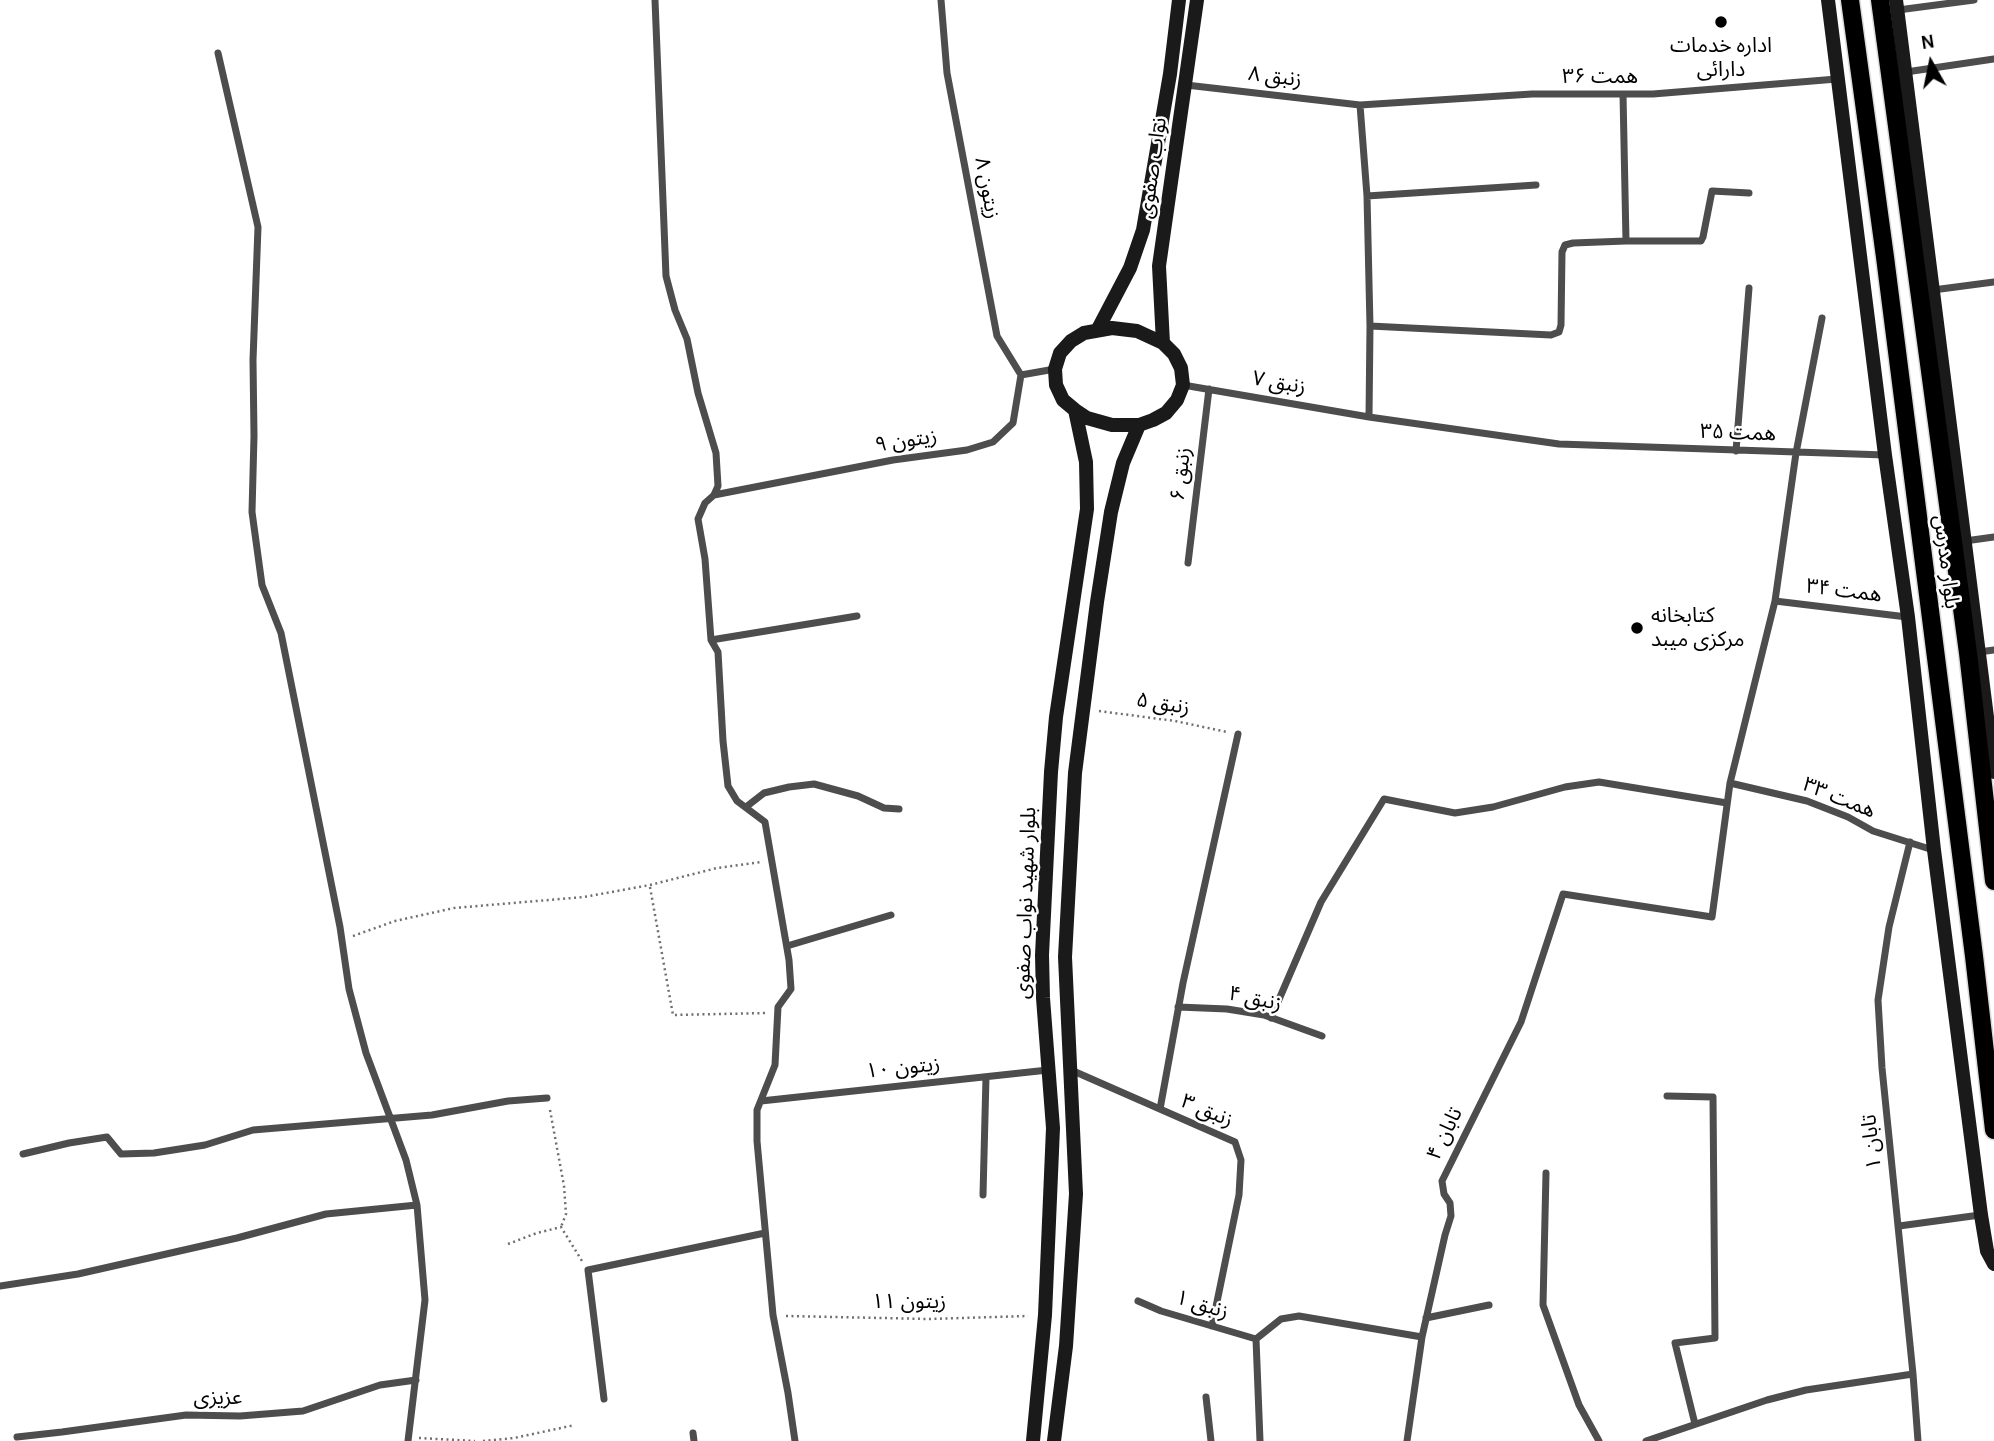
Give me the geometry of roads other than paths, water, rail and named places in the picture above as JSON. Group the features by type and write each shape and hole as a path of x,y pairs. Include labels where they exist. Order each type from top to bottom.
{"main road":[{"path":"1819,0 1832,28"},
{"path":"1828,0 1908,617 1934,850 1981,1214 1987,1251 1994,1264"},
{"name":"بلوار مدرس","path":"1850,0 1961,850 1994,1130"},
{"name":"بلوار مدرس","path":"1880,0 1935,355 1994,881"},
{"path":"1178,5 1196,7"},
{"name":"نواب صفوی","path":"1098,329 1130,268 1143,230 1170,74 1178,5"},
{"path":"1897,5 1933,290 1935,355 1986,651 1994,772"},
{"name":"نواب صفوی","path":"1163,343 1159,266 1196,7"},
{"path":"1862,260 1885,257"},
{"path":"1125,328 1150,335 1163,343 1174,354 1181,368 1182,385 1177,400 1166,413 1139,425 1112,425 1087,418 1074,411 1063,400 1056,385 1055,369 1060,353 1071,341 1084,333 1098,329 1125,328"},
{"name":"بلوار شهید نواب صفوی","path":"1033,1441 1045,1315 1053,1128 1042,998 1051,772 1056,717 1087,509 1086,462 1074,411"},
{"name":"بلوار شهید نواب صفوی","path":"1054,1441 1066,1346 1076,1194 1065,957 1075,773 1111,512 1123,463 1139,425"},
{"path":"1934,850 1961,850"},
{"path":"1053,1128 1074,1129"}],"street":[{"path":"655,0 666,276 675,310 687,339 698,393 716,453 718,486 715,495 705,503 698,519 705,559 711,640 719,652 723,741 729,786 737,801 765,822 787,947 791,989 778,1007 775,1065 757,1111 757,1141 772,1315 795,1441"},
{"name":"زیتون ۸","path":"941,0 947,73 997,336 1021,375"},
{"path":"1897,5 1974,0"},
{"path":"218,53 258,227 253,360 252,512 262,585 281,633 342,940 349,989 366,1053 406,1160 416,1205 425,1300 409,1439"},
{"path":"1906,72 1994,60"},
{"name":"همت ۳۶","path":"1360,105 1532,94 1653,94 1839,79"},
{"name":"زنبق ۸","path":"1186,85 1360,105"},
{"path":"1623,94 1626,241"},
{"path":"1360,105 1367,196 1369,417"},
{"path":"1367,196 1536,185"},
{"path":"1370,326 1552,335 1559,332 1561,325 1562,252 1565,245 1626,241 1701,241 1712,191 1749,193"},
{"path":"1933,290 1994,282"},
{"path":"1736,451 1749,288"},
{"path":"1271,1018 1321,902 1384,800 1455,813 1493,807 1599,782 1727,803 1775,601 1796,453 1822,318"},
{"path":"1021,375 1055,369"},
{"name":"زیتون ۹","path":"715,495 892,460 967,450 993,442 1013,423 1021,375"},
{"name":"زنبق ۷","path":"1182,385 1369,417 1524,440 1591,446"},
{"name":"زنبق ۶","path":"1188,563 1209,389"},
{"name":"همت ۳۵","path":"1591,446 1885,455"},
{"path":"1965,541 1994,537"},
{"name":"همت ۳۴","path":"1775,601 1908,617"},
{"path":"711,640 857,616"},
{"path":"1160,1109 1178,1007 1238,734"},
{"name":"همت ۳۳","path":"1730,783 1808,801 1848,817 1873,831 1934,850"},
{"path":"746,807 764,793 814,784 858,796 884,808 900,809"},
{"name":"تابان ۴","path":"1408,1441 1422,1337 1451,1216 1450,1203 1444,1194 1442,1181 1521,1023 1563,894 1712,918 1727,803"},
{"name":"تابان ۱","path":"1910,842 1889,927 1878,1000 1882,1068 1918,1441"},
{"path":"787,947 891,915"},
{"name":"زنبق ۴","path":"1178,1007 1227,1009 1271,1018 1322,1036"},
{"name":"زیتون ۱۰","path":"761,1101 1048,1070"},
{"name":"زنبق ۳","path":"1071,1070 1235,1142 1241,1160 1238,1195 1212,1326"},
{"path":"983,1195 986,1077"},
{"path":"1667,1096 1713,1097 1715,1338 1675,1343 1695,1424"},
{"path":"23,1154 107,1137 121,1154 153,1153 205,1145 253,1130 432,1115 508,1101 547,1098"},
{"path":"1546,1173 1543,1305 1579,1405 1599,1441"},
{"path":"0,1286 102,1269 326,1214 416,1205"},
{"path":"1899,1226 1981,1214"},
{"path":"604,1399 587,1270 765,1233"},
{"name":"زنبق ۱","path":"1138,1301 1161,1311 1256,1339"},
{"path":"1426,1318 1489,1305"},
{"path":"1260,1441 1256,1339 1282,1320 1299,1315 1422,1337"},
{"path":"1646,1441 1767,1400 1806,1390 1913,1374"},
{"name":"عزیزی","path":"17,1437 186,1415 240,1416 303,1411 380,1385 416,1380"},
{"path":"1206,1397 1211,1441"}],"place":[{"name":"اداره خدمات دارائی","path":"1721,22"},
{"name":"کتابخانه مرکزی میبد","path":"1637,628"}]}
